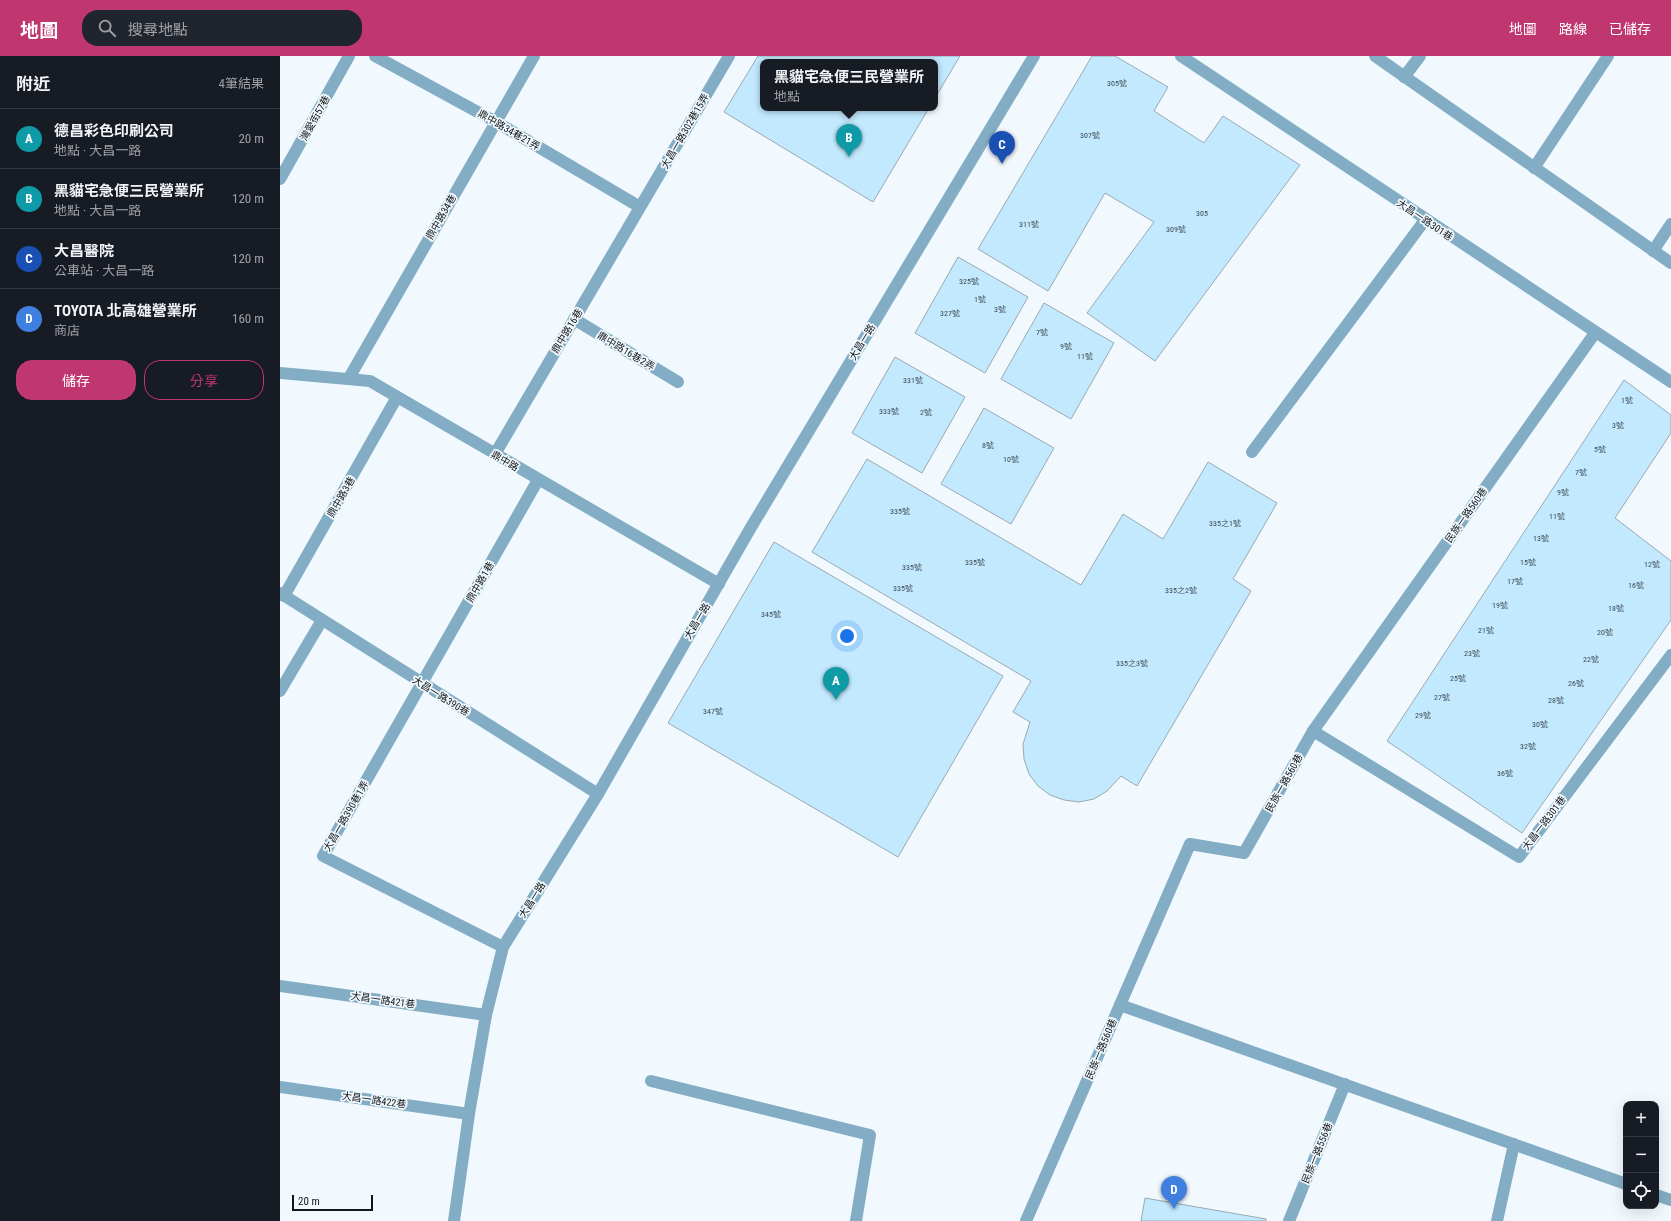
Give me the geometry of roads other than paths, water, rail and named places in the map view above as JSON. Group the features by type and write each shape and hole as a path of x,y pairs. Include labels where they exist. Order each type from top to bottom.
{"street":[{"name":"灣愛街57巷","path":"280,179 349,56"},
{"name":"鼎中路34巷21弄","path":"375,56 496,122 640,207"},
{"name":"鼎中路34巷","path":"349,378 534,56"},
{"name":"大昌一路302巷15弄","path":"640,207 729,56"},
{"name":"大昌一路","path":"454,1221 468,1114 486,1015 503,947 598,794 750,529 1034,56"},
{"name":"大昌一路301巷","path":"1181,56 1425,220 1671,382"},
{"path":"1375,56 1671,263"},
{"path":"1404,77 1420,56"},
{"path":"1534,168 1608,56"},
{"name":"鼎中路16巷","path":"495,454 640,207"},
{"path":"1252,452 1425,220"},
{"path":"1653,251 1671,224"},
{"name":"鼎中路16巷2弄","path":"574,319 678,382"},
{"name":"民族一路560巷","path":"1026,1221 1190,844 1244,853 1313,731 1595,333"},
{"name":"鼎中路","path":"280,373 349,378 370,382 719,584"},
{"name":"鼎中路3巷","path":"282,595 397,397"},
{"name":"鼎中路1巷","path":"422,684 538,480"},
{"name":"大昌一路390巷","path":"282,595 598,794"},
{"path":"280,691 322,620"},
{"name":"大昌一路301巷","path":"1313,731 1519,857 1671,655"},
{"name":"大昌一路390巷1弄","path":"422,684 324,856 503,947"},
{"name":"大昌一路421巷","path":"280,986 486,1015"},
{"path":"1120,1005 1623,1183"},
{"path":"651,1081 870,1135 856,1221"},
{"name":"民族一路556巷","path":"1289,1221 1345,1084"},
{"name":"大昌一路422巷","path":"280,1087 468,1114"},
{"path":"1497,1221 1514,1144"},
{"path":"1659,1195 1671,1200"}],"place":[{"name":"黑貓宅急便三民營業所","path":"849,157"},
{"name":"大昌醫院","path":"1002,164"},
{"name":"德昌彩色印刷公司","path":"836,700"},
{"name":"TOYOTA 北高雄營業所","path":"1174,1209"}]}
